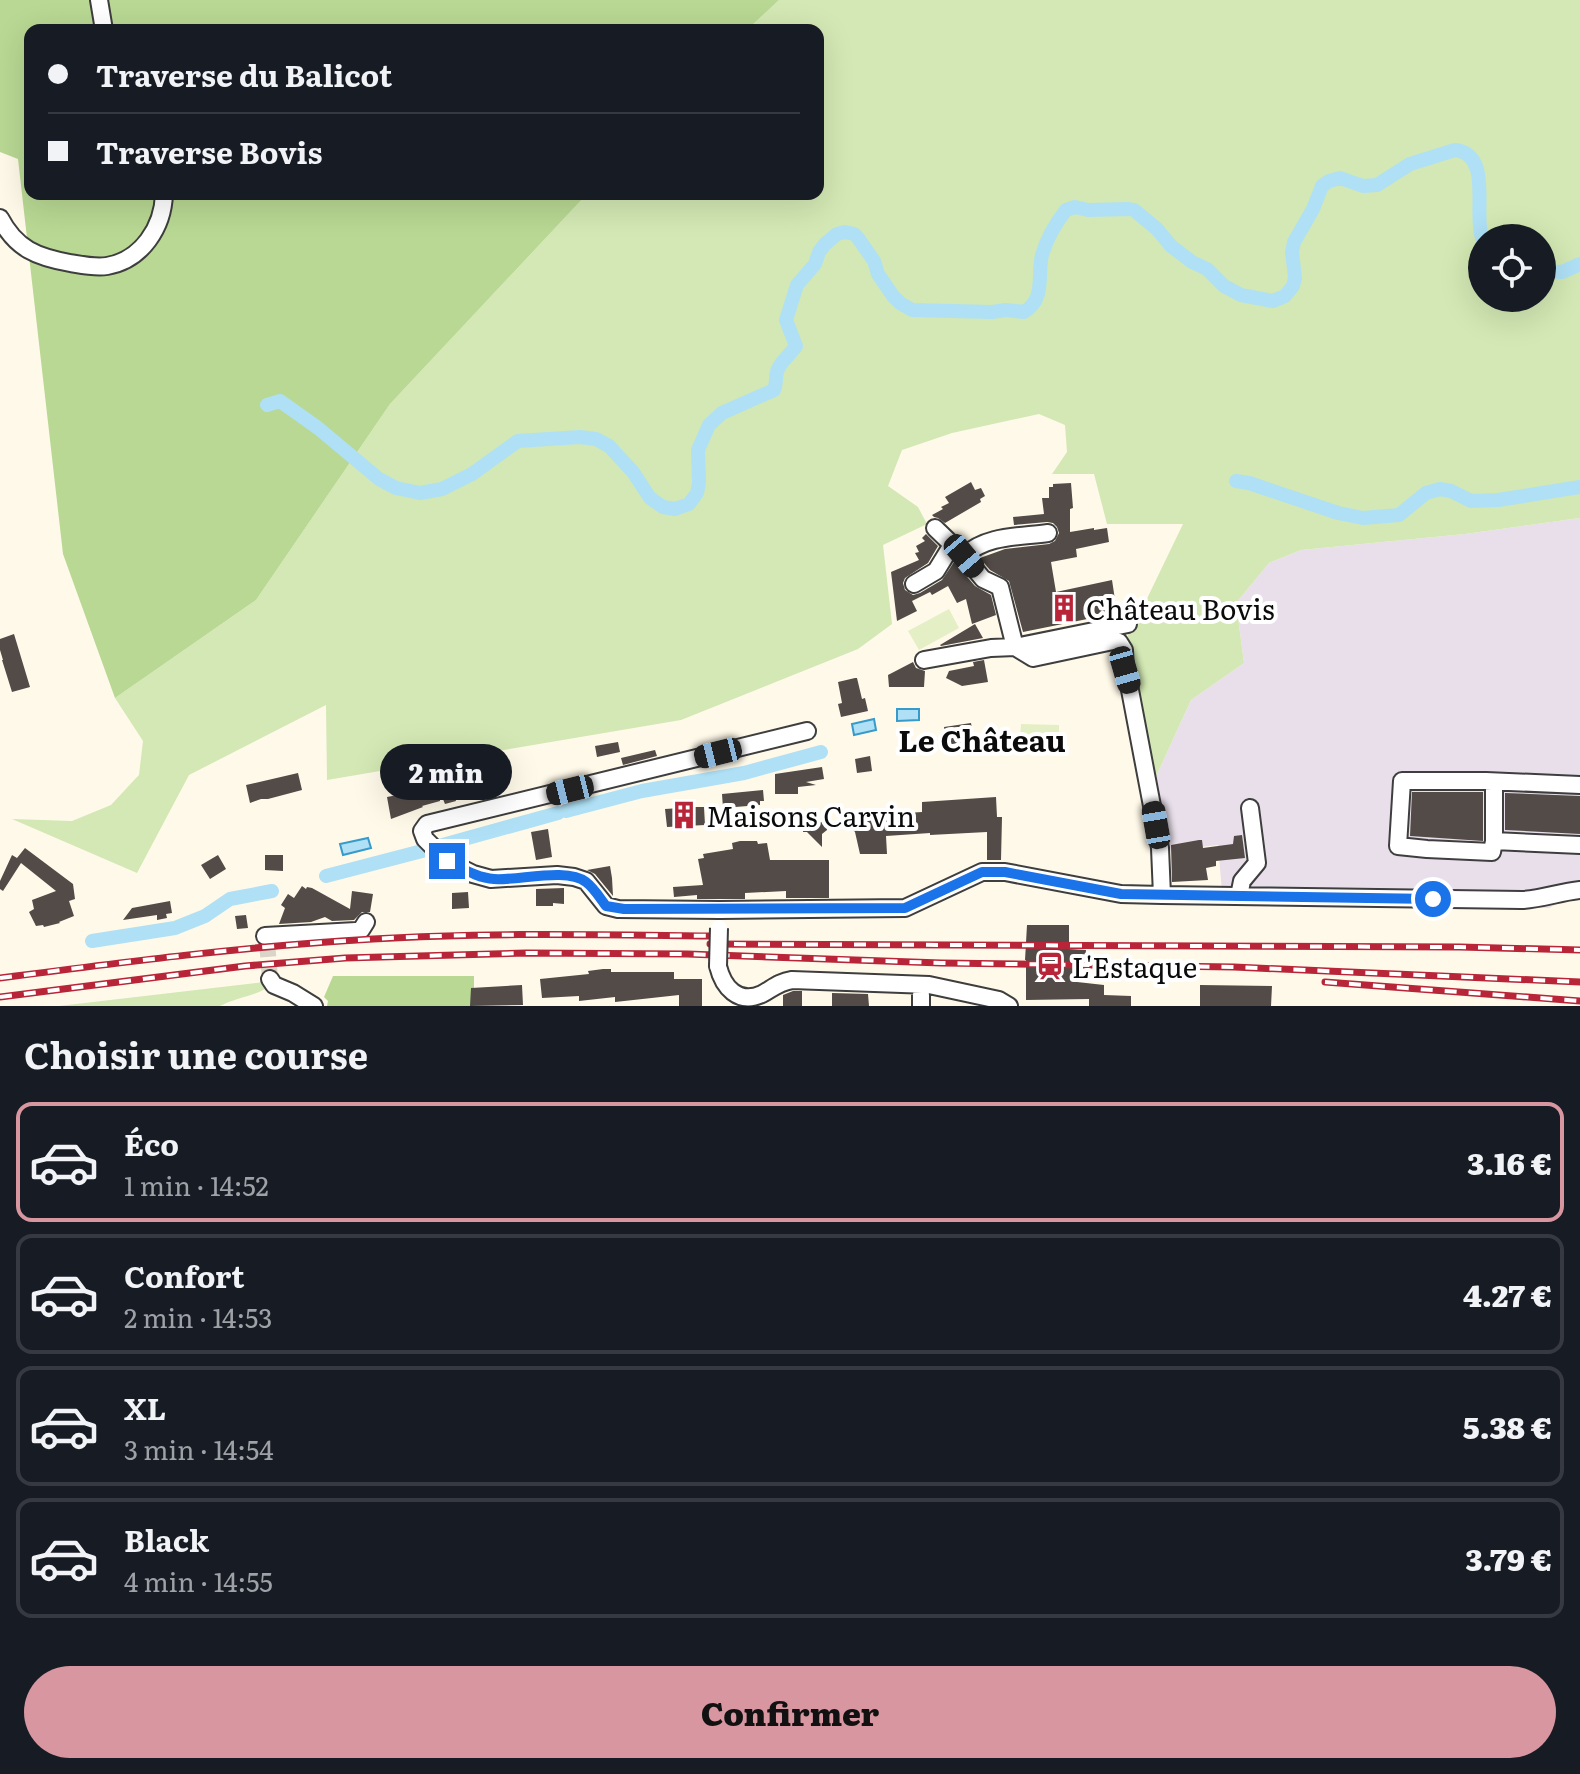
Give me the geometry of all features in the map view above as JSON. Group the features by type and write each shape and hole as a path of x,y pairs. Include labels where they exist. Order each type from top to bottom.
{"street":[{"path":"99,0 103,24"},
{"path":"0,218 21,246 45,258 107,266 126,260 145,245 157,228 164,200"},
{"path":"935,528 983,579 1000,587 1015,647 1033,658 1113,641 1119,642 1124,650 1125,670 1160,848 1162,895"},
{"path":"914,584 936,571 958,551 987,541 1048,533"},
{"path":"924,660 991,648 1015,647 1128,624"},
{"path":"807,731 427,824 422,831 425,839 447,861 473,874 491,879 557,875 574,877 586,881 606,906 624,909 905,908 982,872 1005,872 1121,894 1522,900 1542,899 1580,890"},
{"path":"1494,782 1492,852 1398,846 1402,781 1494,782 1580,785"},
{"path":"1239,896 1242,881 1257,863 1250,808"},
{"path":"1494,841 1580,845"},
{"path":"720,910 718,966 724,983 739,996 764,993 776,984 792,980 929,985 999,1000 1009,1006"},
{"path":"264,934 356,931 361,930 366,922"},
{"path":"270,979 274,985 314,1006"}],"shaded area":[{"path":"1580,518 1580,895 1571,896 1549,908 1400,902 1223,903 1218,845 1166,851 1154,781 1191,700 1244,663 1236,603 1269,563 1301,550 1465,534"}],"green space":[{"path":"0,0 779,0 753,24 24,24 24,200 581,200 390,404 256,600 115,698 63,554 18,159 0,152"},
{"path":"779,0 1580,0 1580,518 1465,534 1301,550 1269,563 1236,603 1244,663 1191,700 1154,781 1121,662 1130,628 1183,524 1107,524 1094,474 1052,474 1067,452 1065,425 1039,414 952,433 902,450 888,486 918,507 927,524 883,545 892,624 858,649 681,720 327,780 326,705 189,775 137,873 12,819 72,821 111,805 139,775 143,741 115,698 256,600 390,404 581,200 824,200 824,24 753,24"},
{"path":"949,609 959,628 919,650 908,631"},
{"path":"1021,724 1059,725 1059,742 1020,741"},
{"path":"333,976 474,976 474,1006 327,1006 328,1001 324,997"},
{"path":"264,982 265,989 220,1006 59,1006"}],"water":[{"path":"897,709 919,709 919,720 897,721"},
{"path":"874,719 876,730 854,735 852,724"},
{"path":"368,838 371,848 343,855 340,844"}],"building":[{"path":"971,482 975,490 981,488 985,496 980,499 981,502 945,523 932,515 949,503 945,497"},
{"path":"1071,483 1073,508 1070,509 1070,532 1107,528 1109,542 1076,549 1077,557 1051,562 1056,592 1112,580 1117,613 1023,632 1009,581 990,570 980,558 1005,549 1055,541 1059,533 1053,523 1014,525 1013,517 1044,514 1042,498 1049,498 1049,487"},
{"path":"926,534 938,546 928,563 905,578 905,590 913,595 920,593 942,580 954,562 975,586 991,595 996,615 972,624 966,599 957,603 948,586 912,601 917,611 897,621 891,572 919,560 915,553 919,552 916,546 925,541 922,538"},
{"path":"975,624 983,638 940,645"},
{"path":"14,634 30,687 12,692 2,660 0,639"},
{"path":"984,660 988,682 962,686 946,678 949,671 974,666 973,662"},
{"path":"913,662 916,668 925,671 924,687 889,687 888,675"},
{"path":"857,678 868,711 841,717 838,682"},
{"path":"971,723 974,740 947,745 944,727"},
{"path":"618,742 620,752 597,757 595,746"},
{"path":"655,750 657,756 623,765 621,758"},
{"path":"870,756 872,771 857,773 855,759"},
{"path":"822,767 824,779 806,782 816,785 798,787 798,794 775,794 775,774"},
{"path":"298,773 302,790 250,803 246,785"},
{"path":"439,787 440,801 391,819 387,797"},
{"path":"453,788 456,801 445,804 440,792"},
{"path":"763,790 764,801 760,801 760,805 723,808 722,794"},
{"path":"1412,792 1483,792 1483,841 1410,836"},
{"path":"1505,793 1580,796 1580,834 1505,830"},
{"path":"996,797 997,817 1002,817 1001,860 987,860 987,832 886,836 887,854 860,854 855,832 847,823 862,823 861,816 922,812 922,802"},
{"name":"Maisons Carvin","path":"704,807 705,825 667,827 665,809"},
{"path":"803,822 828,822 827,830 822,834 822,847 807,832 803,832"},
{"path":"548,829 552,857 536,860 531,832"},
{"path":"1242,835 1245,858 1216,861 1216,866 1206,868 1208,880 1172,882 1171,845 1199,840 1202,840 1203,848 1233,844 1234,836"},
{"path":"732,843 767,843 770,860 829,860 829,898 786,898 786,891 745,893 745,899 697,899 697,895 674,897 673,887 703,885 698,859 704,858 703,854 733,849"},
{"path":"25,848 73,884 75,899 69,901 74,916 60,923 36,926 29,912 34,909 32,900 56,891 21,863 3,891 0,889 0,881 12,855 17,858"},
{"path":"218,855 226,869 210,879 201,865"},
{"path":"265,855 283,855 283,871 265,870"},
{"path":"610,866 613,896 595,874 587,870"},
{"path":"302,886 312,888 350,909 352,891 373,894 370,912 362,912 354,920 332,921 325,917 311,922 279,924 285,908 281,905 288,894 294,898"},
{"path":"564,888 564,904 536,906 536,889"},
{"path":"468,892 469,908 452,909 452,893"},
{"path":"170,901 172,913 166,914 167,918 157,920 157,915 123,920 132,908"},
{"path":"246,915 248,928 237,929 235,916"},
{"path":"1027,925 1069,925 1069,949 1086,950 1085,961 1077,961 1077,982 1104,985 1104,995 1131,996 1131,1006 1089,1006 1089,999 1026,1000"},
{"path":"611,969 611,972 674,972 674,979 702,979 702,1006 679,1006 679,995 615,1002 615,997 579,1001 579,996 542,998 540,979 589,974 588,971"},
{"path":"522,985 523,1005 470,1006 471,988"},
{"path":"1200,985 1272,986 1271,1006 1200,1006"},
{"path":"802,991 802,1006 783,1006 783,995"},
{"path":"832,993 868,994 869,1006 832,1006"}],"waterway":[{"path":"267,405 280,401 379,479 396,488 420,493 442,489 472,474 518,441 580,437 596,439 609,446 633,472 650,498 663,507 675,509 689,504 697,493 698,450 709,425 722,413 774,390 778,369 796,346 786,320 797,285 815,264 825,244 837,234 845,232 858,238 893,296 912,310 1024,312 1031,307 1038,294 1044,249 1052,231 1066,210 1075,207 1134,210 1157,229 1171,246 1207,269 1224,286 1241,295 1273,301 1285,296 1293,286 1294,242 1322,186 1329,181 1340,178 1363,186 1377,185 1410,164 1455,150 1467,154 1478,173 1480,224"},
{"path":"1556,272 1580,264"},
{"path":"1236,481 1363,518 1399,515 1426,493 1440,489 1471,501 1498,500 1580,487"},
{"path":"566,811 642,791 744,773 821,752"},
{"path":"439,846 558,813"},
{"path":"326,876 426,850"},
{"path":"92,941 175,928 205,916 230,899 272,891"}],"tunnel":[{"path":"267,941 270,979"}],"railway":[{"path":"0,978 233,950 373,939 505,935 724,936"},
{"path":"710,944 1580,950"},
{"path":"0,997 245,966 345,958 526,953 1234,967 1580,982"},
{"path":"1325,982 1580,1001"}],"place":[{"name":"Château Bovis","path":"1064,608"},
{"name":"Maisons Carvin","path":"684,815"},
{"name":"L'Estaque","path":"1050,966"}],"district":[{"name":"Le Château","path":"982,739"}],"route":[{"path":"447,861 491,879 557,875 574,877 586,881 606,906 624,909 905,908 982,872 1005,872 1121,894 1433,899"}]}
